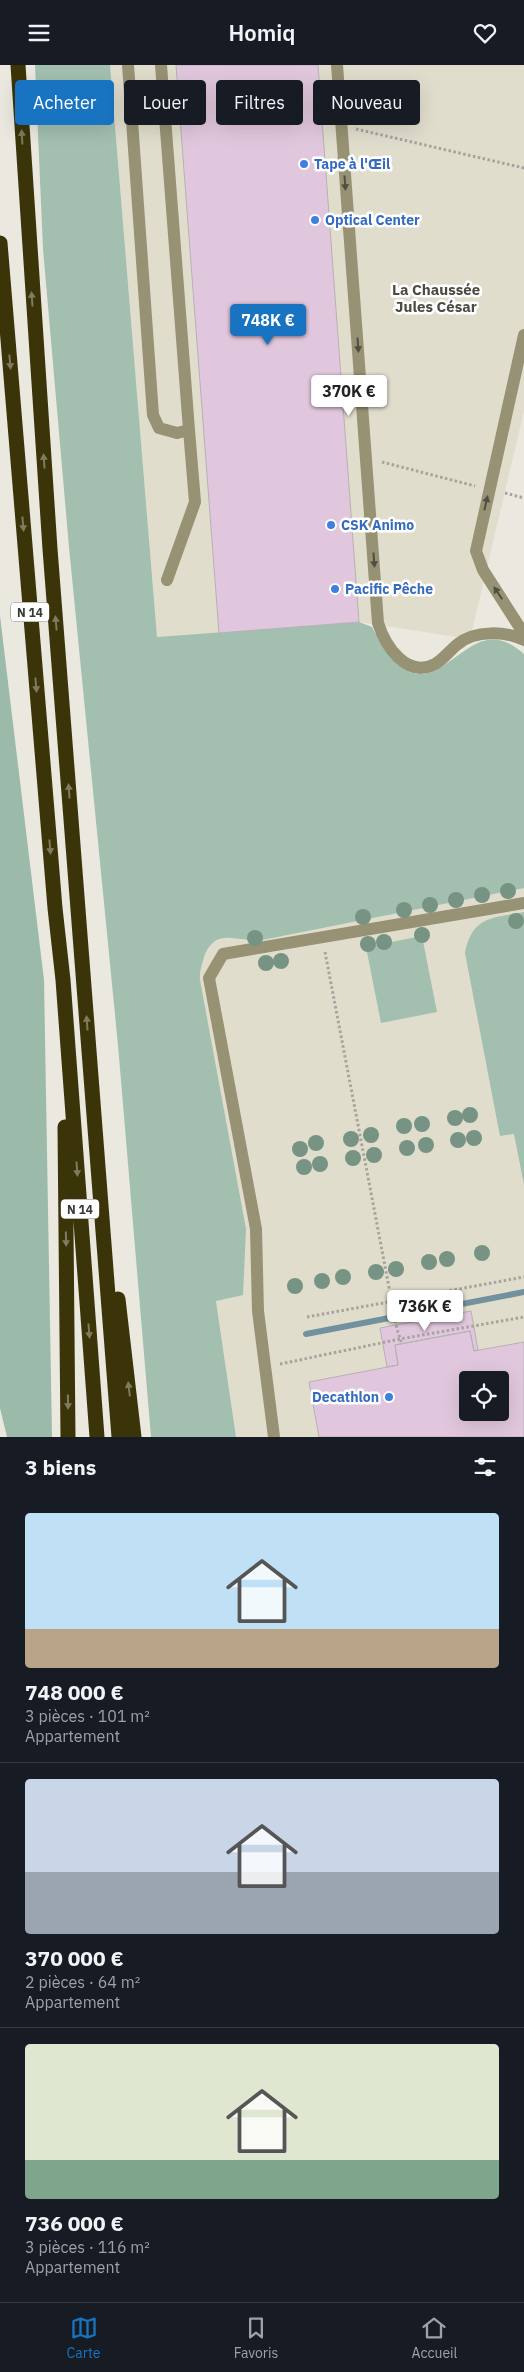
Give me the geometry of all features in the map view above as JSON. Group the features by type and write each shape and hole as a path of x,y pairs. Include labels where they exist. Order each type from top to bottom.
{"highway":[{"name":"N 14","path":"18,65 49,529 119,1437"},
{"name":"N 14","path":"0,243 55,908 63,980 97,1437"},
{"path":"63,980 68,1437"},
{"path":"91,1071 134,1437"}],"street":[{"path":"128,65 153,415 159,428 177,433 189,431"},
{"path":"162,65 195,502 167,580"},
{"path":"336,65 378,623 386,644 393,654 408,664 421,667 436,663 460,642 475,637 494,634 514,636 524,640"},
{"path":"524,335 476,551 483,570 524,634"},
{"path":"274,1437 258,1311 256,1229 209,978 223,954 524,903"}],"path":[{"path":"341,126 524,168"},
{"path":"366,458 489,489"},
{"path":"322,938 397,1329 402,1344"},
{"path":"307,1317 524,1277"},
{"path":"264,1367 400,1339 524,1317"}],"shaded area":[{"path":"110,65 524,65 524,411 470,639 359,622 157,638 114,114 114,80 111,80"},
{"path":"524,719 524,1437 236,1437 216,1300 185,939"}],"green space":[{"path":"35,65 110,65 111,80 36,80"},
{"path":"114,114 157,637 359,622 372,627 382,645 395,662 413,673 422,674 445,665 466,650 486,640 498,640 510,644 524,654 524,888 257,941 232,938 219,939 208,948 204,957 200,971 200,980 246,1229 243,1295 216,1301 236,1437 151,1437 118,1045 69,547 43,249 38,125 114,125"},
{"path":"0,616 44,980 52,1437 7,1437 0,1408"},
{"path":"524,912 524,1185 514,1134 500,1136 465,953 468,941 478,925 493,918"},
{"path":"422,936 437,1012 381,1023 366,947"}],"building":[{"path":"176,65 318,65 319,80 313,80 313,125 322,125 359,622 219,633 181,125 206,125 206,80 177,80"},
{"path":"471,1311 478,1350 474,1351 470,1331 395,1345 398,1365 387,1367 380,1328"},
{"name":"Decathlon","path":"470,1331 474,1351 524,1342 524,1437 319,1437 309,1382 398,1365 395,1345"}],"waterway":[{"path":"306,1334 524,1292"}],"place":[{"name":"Tape à l'Œil","path":"304,164"},
{"name":"Optical Center","path":"315,220"},
{"name":"CSK Animo","path":"331,525"},
{"name":"Pacific Pêche","path":"335,589"},
{"name":"Decathlon","path":"389,1397"}],"district":[{"name":"La Chaussée Jules César","path":"436,298"}]}
